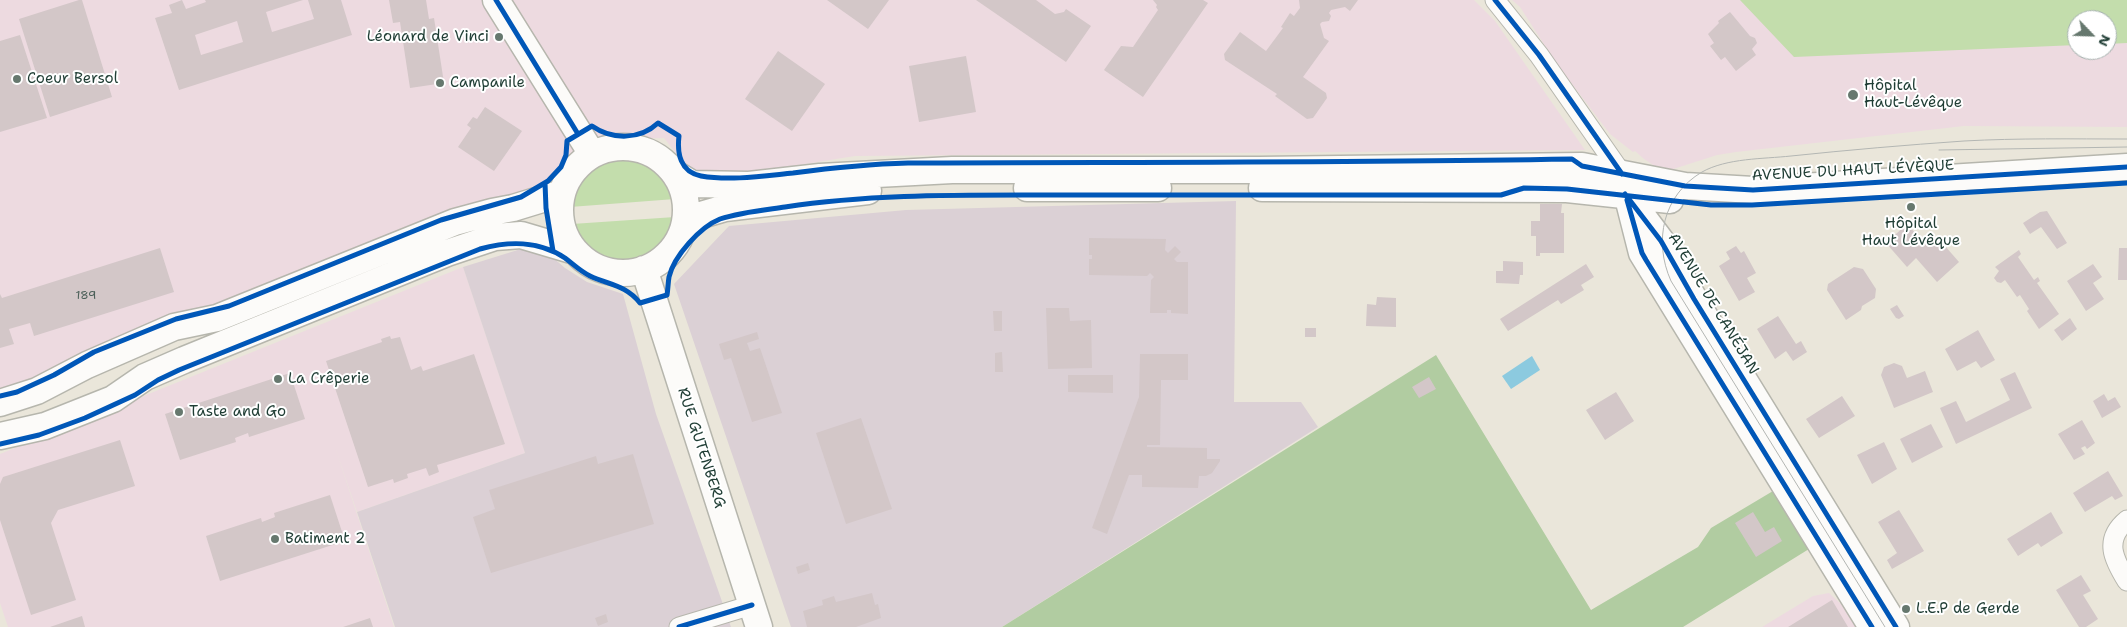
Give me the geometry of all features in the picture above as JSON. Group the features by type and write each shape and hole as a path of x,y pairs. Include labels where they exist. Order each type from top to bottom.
{"main road":[{"path":"496,0 592,154"},
{"path":"613,147 634,147 655,154 667,163 677,175 686,202 685,224 676,244 662,260 644,269 625,273 607,271 590,264 575,251 565,236 559,216 562,192 573,170 592,154 613,147"},
{"name":"AVENUE DU HAUT LÉVÈQUE","path":"677,175 692,184 749,185 820,177 952,170 1268,170 1582,166 1624,184 1711,205 1752,205 2127,183"},
{"name":"AVENUE DU HAUT LÉVÈQUE","path":"685,224 701,215 725,208 838,194 923,188 1568,189 1624,184 1753,190 2127,167"},
{"name":"AVENUE DE CANÉJAN","path":"1624,184 1642,253 1872,627"},
{"name":"AVENUE DE CANÉJAN","path":"1624,184 1661,240 1699,308 1896,627"},
{"path":"0,403 36,391 87,365 174,328 217,318 455,222 513,208 562,192"},
{"path":"0,436 45,426 113,399 145,377 184,360 447,253 495,237 521,235 575,251"},
{"name":"RUE GUTENBERG","path":"644,269 756,616"}],"street":[{"name":"AVENUE DE CANÉJAN","path":"1495,0 1539,55 1624,184"},
{"path":"2127,520 2118,530 2112,551 2115,562 2127,581"},
{"path":"679,627 756,616"}],"shaded area":[{"path":"0,0 1474,0 1495,21 1585,150 855,156 698,181 664,138 624,139 580,148 540,204 0,394"},
{"name":"Hôpital Haut-Lévêque","path":"1512,0 2127,0 2127,127 1964,126 1736,152 1717,155 1664,172 1610,134 1556,63 1520,7"},
{"path":"1236,201 1234,402 1301,402 1318,427 1002,627 791,627 674,284 729,226 906,210"},
{"path":"537,244 565,268 587,282 623,294 656,414 731,627 395,627 357,512 525,453 463,267"},
{"path":"463,267 525,453 357,512 335,447 394,627 8,627 0,603 0,454"},
{"path":"1829,593 1842,605 1856,627 1762,627 1813,596"}],"green space":[{"path":"1740,0 2127,0 2127,43 2117,44 2117,10 2067,10 2067,45 1794,57"},
{"path":"613,157 644,161 660,171 671,188 675,199 570,207 574,189 583,174 596,164"},
{"path":"675,217 668,235 659,247 644,257 619,261 606,258 585,246 577,236 572,224"},
{"path":"1436,355 1591,610 1698,547 1711,528 1773,491 1809,549 1683,627 1002,627"}],"water":[{"path":"1532,356 1540,370 1511,389 1502,376"}],"building":[{"path":"82,0 112,97 50,117 19,19"},
{"path":"182,0 186,9 206,2 205,0 303,0 266,12 272,32 314,19 308,0 341,0 352,35 179,90 155,18 172,13 169,5","holes":["237,21 243,42 201,55 195,35"]},
{"path":"389,0 426,0 429,19 434,18 444,83 410,88 400,22 393,23"},
{"path":"827,0 889,0 868,29"},
{"path":"976,0 1036,0 1055,14 1064,12 1066,9 1091,26 1066,62"},
{"path":"1153,0 1203,0 1208,3 1143,97 1104,70 1121,46 1133,47 1158,10"},
{"path":"1299,0 1358,0 1350,11 1345,7 1331,10 1329,21 1320,24 1324,38 1329,41 1303,77 1326,93 1327,98 1313,118 1307,119 1275,96 1277,94 1225,60 1224,54 1240,32 1266,51 1283,28 1281,27 1290,13 1294,16 1300,8"},
{"path":"1730,12 1750,36 1755,38 1757,43 1752,49 1756,55 1736,71 1725,57 1721,60 1710,46 1714,43 1708,34 1719,23 1718,21"},
{"name":"Coeur Bersol","path":"20,35 47,118 0,132 0,41"},
{"path":"778,51 825,84 792,131 745,99"},
{"path":"966,56 976,112 919,122 909,66"},
{"path":"485,107 522,131 494,171 458,147 471,128 467,125 473,117 477,119"},
{"path":"1540,204 1562,204 1561,213 1564,213 1564,253 1540,253 1540,256 1536,256 1536,236 1531,236 1531,221 1540,221"},
{"path":"2047,211 2067,243 2057,249 2041,227 2030,234 2023,223 2040,212"},
{"path":"1907,224 1928,247 1938,238 1959,262 1937,282 1916,258 1907,267 1886,243"},
{"path":"1089,238 1166,239 1165,250 1168,253 1175,246 1181,252 1174,259 1177,262 1188,262 1188,314 1171,313 1171,310 1167,310 1167,313 1150,313 1151,280 1154,277 1150,273 1147,276 1089,275 1089,259 1092,259 1092,255 1089,255"},
{"path":"1736,246 1741,253 1744,251 1756,273 1747,278 1755,292 1739,301 1719,266 1730,259 1726,252"},
{"path":"160,248 174,292 34,336 30,323 9,329 14,344 0,348 0,294 2,298"},
{"path":"2119,248 2127,248 2127,280 2118,280"},
{"path":"2019,250 2021,254 2018,257 2034,280 2038,277 2040,281 2037,283 2059,314 2039,329 2027,311 2029,309 2020,295 2017,297 2005,280 2001,283 1997,282 1994,278 1999,271 1995,267"},
{"path":"1503,261 1523,262 1523,275 1520,275 1519,284 1496,283 1496,271 1503,271"},
{"path":"1586,264 1594,277 1581,285 1584,290 1561,304 1558,300 1508,331 1500,319"},
{"path":"2093,264 2102,277 2093,283 2104,299 2086,311 2067,281"},
{"path":"1854,267 1863,269 1876,289 1875,298 1846,320 1827,290 1828,284"},
{"path":"1377,297 1396,298 1396,327 1366,326 1367,304 1376,305"},
{"path":"1897,305 1904,316 1899,319 1896,318 1890,309"},
{"path":"1046,308 1069,308 1070,321 1091,320 1092,368 1048,369"},
{"path":"993,311 1002,311 1002,331 994,331"},
{"path":"1778,316 1796,344 1801,341 1807,352 1793,361 1786,351 1775,359 1757,329"},
{"path":"2070,318 2077,329 2062,341 2054,330"},
{"path":"1305,328 1316,328 1316,337 1305,337"},
{"path":"1978,330 1995,360 1981,368 1976,361 1957,371 1945,349"},
{"path":"757,332 759,339 747,343 750,351 760,348 782,413 752,422 731,358 724,360 719,344"},
{"path":"390,336 391,339 400,337 411,370 421,366 423,371 474,354 505,444 437,465 439,472 429,476 426,468 407,474 408,478 394,483 393,479 368,487 326,361 382,342 381,339"},
{"path":"1002,352 1003,372 995,372 995,353"},
{"path":"1140,354 1188,354 1188,380 1161,380 1160,445 1147,445 1147,447 1207,448 1207,459 1220,459 1220,461 1212,473 1206,476 1199,476 1198,488 1142,487 1142,475 1129,475 1107,534 1092,528 1139,397"},
{"path":"1894,363 1902,366 1907,378 1925,371 1933,392 1894,408 1881,375 1884,367"},
{"path":"2015,372 2032,408 1956,444 1940,408 1956,401 1966,422 2010,400 2000,379"},
{"path":"290,373 305,419 249,437 248,433 235,438 236,442 180,460 165,414"},
{"path":"1068,375 1113,375 1113,393 1068,392"},
{"path":"1429,377 1436,389 1419,398 1412,387"},
{"path":"1616,392 1634,421 1605,440 1586,410"},
{"path":"2104,394 2108,401 2115,397 2121,407 2102,418 2093,401"},
{"path":"1842,396 1855,416 1819,438 1806,419"},
{"path":"861,418 892,509 846,524 816,433"},
{"path":"2082,420 2095,443 2087,449 2085,446 2081,448 2085,454 2074,460 2058,434"},
{"path":"1931,424 1943,447 1912,463 1900,439"},
{"path":"120,440 135,486 58,510 51,523 76,600 31,615 0,520 0,484 3,477"},
{"path":"1884,442 1897,469 1872,484 1857,455"},
{"path":"633,454 654,524 491,573 473,517 495,509 489,490 596,456 598,464"},
{"path":"2108,471 2123,496 2115,500 2112,496 2085,512 2073,493"},
{"name":"Batiment 2","path":"330,495 345,541 220,581 206,536 261,518 262,522 275,517 274,513"},
{"path":"1899,510 1924,551 1892,569 1887,560 1897,553 1878,522"},
{"path":"1753,512 1765,532 1774,527 1782,541 1756,557 1735,523"},
{"path":"2051,512 2063,533 2041,547 2038,543 2018,556 2007,539"},
{"path":"808,563 810,570 798,574 796,567"},
{"path":"2081,575 2091,591 2083,595 2098,619 2086,627 2079,627 2056,590"},
{"path":"872,593 875,605 878,604 881,618 856,627 807,627 803,611 823,605 822,600 834,596 836,602"},
{"path":"1832,600 1848,627 1788,627"},
{"path":"606,614 608,622 598,626 595,618"},
{"path":"82,616 85,627 50,627"},
{"path":"370,618 373,627 343,627"}],"tram line":[{"path":"1885,627 1671,281 1663,250 1665,220 1670,206 1678,193 1702,172 1712,167 1734,162 1964,141 2127,139"},
{"path":"1939,150 2127,147"}],"cycle path":[{"path":"496,0 578,134"},
{"path":"1495,0 1539,55 1622,174"},
{"path":"0,396 17,392 54,375 94,352 176,319 229,306 441,220 521,197 548,181 561,167 566,155 567,141 592,126 608,134 626,136 643,133 658,123 679,136 681,161 688,170 701,176 723,178 758,177 879,164 908,163 1572,159 1582,166 1685,186 1753,190 2127,167"},
{"path":"545,183 546,208 553,251"},
{"path":"0,444 39,435 85,418 135,395 158,380 179,370 480,249 502,244 534,245 544,248 565,258 590,276 629,292 640,303 667,295 669,277 676,260 696,235 712,223 744,213 815,203 904,196 964,195 1501,195 1524,188 1567,189 1711,205 1752,205 2127,183"},
{"path":"1625,194 1661,241 1694,299 1896,627"},
{"path":"1627,200 1642,253 1646,260 1872,627"},
{"path":"679,627 752,605"}],"place":[{"name":"Léonard de Vinci","path":"499,37"},
{"name":"Coeur Bersol","path":"17,79"},
{"name":"Campanile","path":"440,83"},
{"name":"Hôpital Haut-Lévêque","path":"1853,95"},
{"name":"Hôpital Haut Lévêque","path":"1911,207"},
{"name":"La Crêperie","path":"278,379"},
{"name":"Taste and Go","path":"179,412"},
{"name":"Batiment 2","path":"275,539"},
{"name":"L.E.P de Gerde","path":"1906,609"}]}
